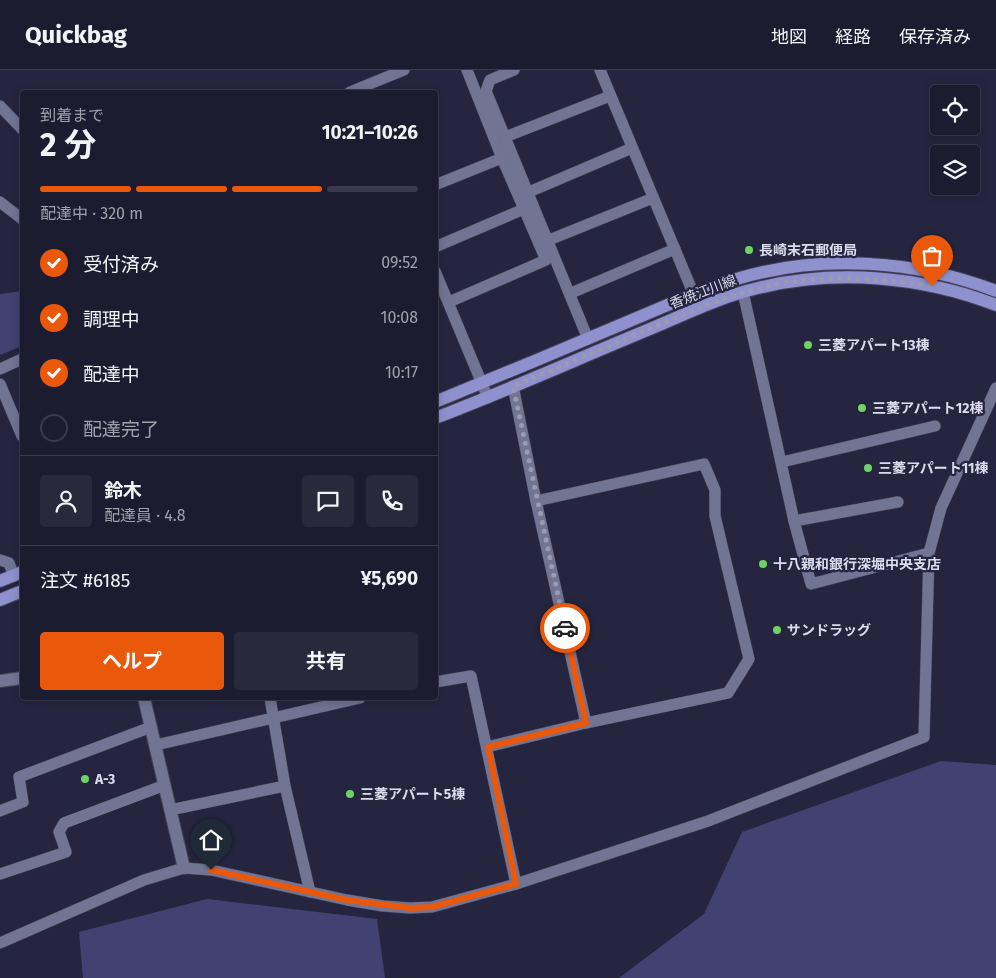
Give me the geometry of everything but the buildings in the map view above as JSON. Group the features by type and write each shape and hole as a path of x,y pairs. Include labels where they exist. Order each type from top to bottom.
{"main road":[{"name":"香焼江川線","path":"438,401 694,295 757,274 816,265 892,265 935,272 996,290"},
{"name":"香焼江川線","path":"438,417 743,292 818,279 891,279 932,286 996,306"},
{"path":"0,581 18,574"},
{"path":"0,600 20,592"}],"street":[{"path":"355,90 404,70"},
{"path":"514,70 490,80 486,91 571,293 588,339"},
{"path":"600,70 694,295"},
{"path":"449,302 546,260 502,158 471,71"},
{"path":"506,137 610,96"},
{"path":"0,106 20,127"},
{"path":"529,192 632,148"},
{"path":"438,184 502,158"},
{"path":"549,240 653,198"},
{"path":"0,202 20,217"},
{"path":"438,246 524,210"},
{"path":"571,293 675,249"},
{"path":"438,278 488,398"},
{"path":"743,292 794,521 810,584 929,553"},
{"path":"0,368 20,360"},
{"path":"0,384 20,431"},
{"path":"513,386 536,501 586,723"},
{"path":"0,943 144,880 184,868 211,870 347,900 410,908 432,907 516,884 708,821 924,738 929,553 941,508 996,388"},
{"path":"782,462 935,426"},
{"path":"488,747 586,723 728,693 749,659 715,516 715,490 704,464 536,501"},
{"path":"794,521 898,502"},
{"path":"0,560 9,563 18,574"},
{"path":"438,682 471,676 488,747 516,884"},
{"path":"0,680 20,678"},
{"path":"144,700 184,868"},
{"path":"270,700 285,786 310,892"},
{"path":"156,745 351,700"},
{"path":"0,811 23,802 18,777 151,727"},
{"path":"0,874 66,852 59,832 64,823 165,785"},
{"path":"170,810 285,786"}],"shaded area":[{"path":"20,291 20,347 0,355 0,294"},
{"path":"941,761 996,765 996,978 619,978 704,914 742,832"},
{"path":"207,899 377,919 385,978 83,978 79,932"}],"way so far":[{"path":"565,628 536,501 513,386 743,292 788,282 846,278 891,279 932,286"}],"place":[{"name":"長崎末石郵便局","path":"749,250"},
{"name":"三菱アパート13棟","path":"808,345"},
{"name":"三菱アパート12棟","path":"862,408"},
{"name":"三菱アパート11棟","path":"868,468"},
{"name":"十八親和銀行深堀中央支店","path":"763,564"},
{"name":"サンドラッグ","path":"777,630"},
{"name":"A-3","path":"85,779"},
{"name":"三菱アパート5棟","path":"350,794"}],"route":[{"path":"211,870 347,900 410,908 432,907 516,884 488,747 586,723 565,628"}]}
